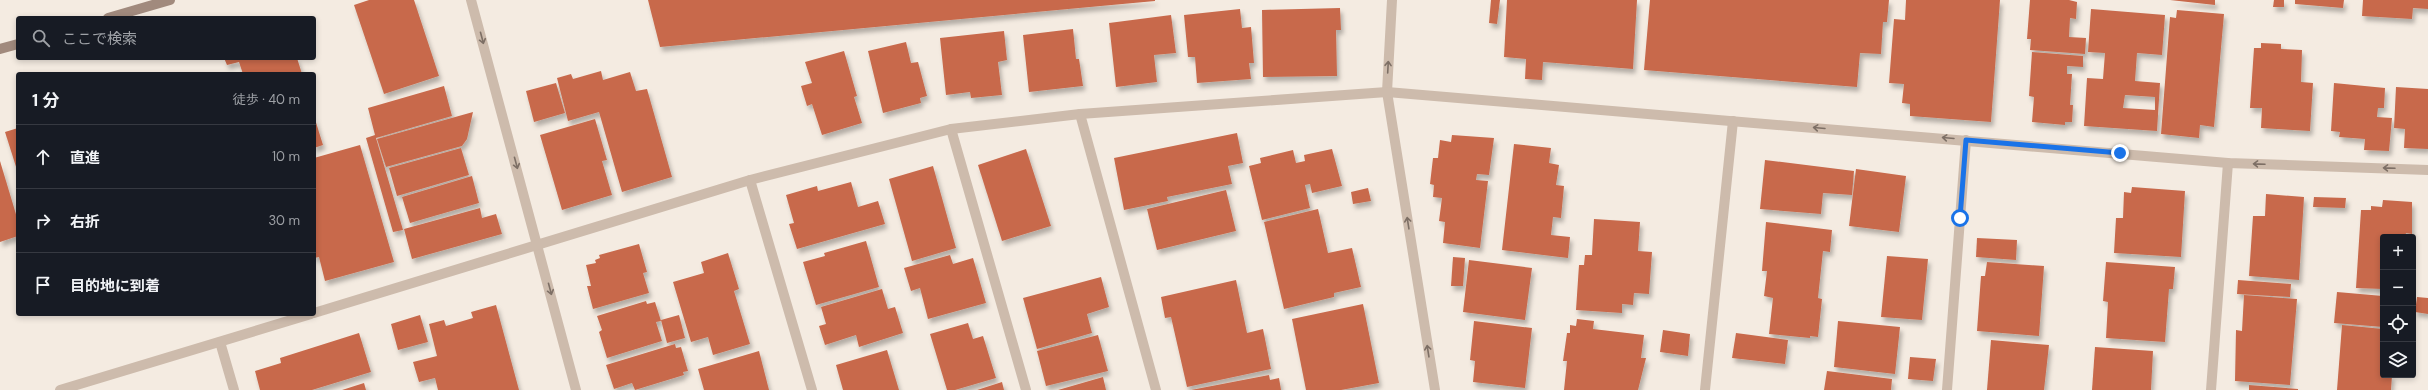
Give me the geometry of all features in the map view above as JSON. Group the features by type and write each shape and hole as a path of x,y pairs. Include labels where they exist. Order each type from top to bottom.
{"main road":[{"path":"115,16 170,0"},
{"path":"0,49 16,45"}],"street":[{"path":"471,0 576,390"},
{"path":"1392,0 1387,92 1435,390"},
{"path":"316,313 750,180 951,129 1080,114 1387,92 2228,163 2428,170"},
{"path":"1080,114 1156,390"},
{"path":"1705,390 1733,121"},
{"path":"951,129 1026,390"},
{"path":"1947,390 1966,140"},
{"path":"2211,390 2228,163"},
{"path":"750,180 812,390"},
{"path":"60,390 306,316"},
{"path":"220,342 234,390"}],"building":[{"path":"369,0 414,0 439,76 384,94 354,5"},
{"path":"648,0 1155,0 1155,1 660,47"},
{"path":"1491,0 1500,0 1497,24 1489,23"},
{"path":"1507,0 1637,0 1633,69 1543,62 1542,80 1525,79 1526,59 1504,57"},
{"path":"1650,0 1889,0 1887,22 1883,22 1881,54 1860,53 1857,87 1644,70"},
{"path":"1906,0 2000,0 1991,122 1910,116 1910,104 1902,103 1904,84 1889,83 1894,19 1905,20"},
{"path":"2030,0 2069,0 2077,2 2076,19 2070,18 2069,37 2086,38 2085,54 2030,50 2031,39 2027,39"},
{"path":"2170,0 2215,0 2215,5"},
{"path":"2274,0 2284,0 2284,7 2273,7"},
{"path":"2295,0 2344,0 2343,8 2295,4"},
{"path":"2363,0 2428,0 2428,9 2413,8 2412,19 2362,16"},
{"path":"1340,8 1341,30 1336,30 1337,76 1263,77 1262,10"},
{"path":"1240,9 1242,28 1251,27 1254,63 1249,63 1251,79 1197,83 1195,57 1188,57 1184,15"},
{"path":"2091,9 2165,15 2162,55 2137,53 2135,81 2160,83 2157,131 2084,126 2087,78 2103,79 2105,53 2088,52","holes":["2125,95 2155,97 2155,110 2123,108"]},
{"path":"2177,10 2224,14 2214,127 2200,125 2199,138 2161,134 2170,17 2176,18"},
{"path":"1171,15 1176,53 1154,55 1157,82 1116,87 1109,23"},
{"path":"1073,29 1076,59 1079,59 1083,86 1029,92 1023,35"},
{"path":"1004,31 1007,60 998,62 1002,95 971,98 970,92 946,95 940,38"},
{"path":"906,42 911,63 918,62 927,96 920,98 921,103 883,113 868,51"},
{"path":"2261,43 2281,44 2281,49 2302,50 2301,82 2313,83 2310,131 2261,128 2262,108 2250,108 2254,48 2261,48"},
{"path":"844,51 857,96 854,97 862,123 822,135 812,104 807,106 801,86 812,83 805,62"},
{"path":"2032,52 2083,56 2083,67 2067,66 2067,74 2072,74 2070,105 2073,105 2072,122 2065,122 2065,125 2032,122 2034,97 2029,96"},
{"path":"225,60 298,60 301,72 242,72 239,62 227,65"},
{"path":"601,71 603,80 630,72 636,91 647,89 672,177 622,192 599,112 568,121 557,78 571,74 573,79"},
{"path":"556,83 565,113 534,122 526,91"},
{"path":"2334,83 2385,88 2384,108 2378,108 2377,117 2392,118 2389,151 2364,150 2365,139 2339,137 2340,132 2331,131"},
{"path":"444,86 452,116 376,138 403,230 393,232 366,138 375,135 368,108"},
{"path":"2396,87 2428,89 2428,149 2404,148 2405,129 2394,128"},
{"path":"473,112 467,139 462,146 386,167 377,139"},
{"path":"595,119 607,160 602,161 612,195 562,210 540,135"},
{"path":"316,122 323,145 316,147"},
{"path":"16,129 16,167 5,132"},
{"path":"1237,133 1243,163 1228,166 1232,184 1167,197 1168,201 1124,210 1114,158"},
{"path":"1452,135 1494,138 1489,175 1477,174 1476,180 1488,181 1480,248 1443,243 1445,222 1439,221 1442,198 1433,197 1434,185 1430,184 1433,158 1438,158 1440,140 1451,142"},
{"path":"1514,144 1551,148 1549,163 1559,165 1556,185 1564,186 1561,218 1553,217 1551,235 1570,237 1568,258 1502,250"},
{"path":"360,145 394,262 325,281 319,257 316,258 316,157"},
{"path":"461,148 469,175 397,196 389,168"},
{"path":"1026,149 1051,226 1002,241 978,165"},
{"path":"1332,149 1342,186 1312,193 1310,184 1305,185 1310,208 1262,220 1249,166 1261,163 1260,158 1293,150 1296,163 1305,161 1304,155"},
{"path":"1765,160 1854,171 1852,195 1823,193 1821,214 1760,209"},
{"path":"0,161 16,214 16,237 0,242"},
{"path":"933,166 956,248 912,261 889,179"},
{"path":"1856,169 1906,176 1899,232 1849,226"},
{"path":"472,176 479,203 410,223 402,197"},
{"path":"851,182 858,207 878,201 885,224 797,249 789,224 794,223 786,195 817,186 818,191"},
{"path":"2132,187 2185,191 2181,257 2114,253 2116,218 2123,218 2124,192 2131,193"},
{"path":"1368,188 1371,201 1353,204 1351,192"},
{"path":"1226,190 1236,231 1157,250 1147,209"},
{"path":"2266,194 2304,197 2299,280 2249,276 2253,216 2265,216"},
{"path":"2314,197 2346,198 2345,208 2313,207"},
{"path":"2383,200 2412,202 2412,234 2380,234 2380,289 2356,288 2361,210 2371,210 2371,206 2382,207"},
{"path":"480,208 482,218 496,214 502,234 412,259 404,229"},
{"path":"1318,209 1328,253 1352,248 1361,287 1334,293 1334,297 1284,309 1264,222"},
{"path":"1594,219 1640,222 1638,251 1652,252 1649,294 1634,293 1633,305 1622,304 1622,313 1576,310 1579,265 1584,265 1585,255 1592,255"},
{"path":"1766,222 1832,230 1830,252 1823,251 1818,298 1822,299 1818,337 1810,336 1810,338 1769,334 1773,298 1764,296 1767,271 1762,271"},
{"path":"1977,238 2017,240 2016,260 1976,257"},
{"path":"866,241 879,287 816,305 803,262 825,256 824,253"},
{"path":"639,244 647,272 643,273 649,293 593,309 587,286 591,286 586,265 596,263 595,260 600,258 599,255"},
{"path":"728,253 739,289 734,291 750,344 713,355 708,337 691,342 673,282 704,273 701,262"},
{"path":"950,255 953,264 973,258 986,303 928,319 920,288 911,291 904,268"},
{"path":"1887,256 1928,259 1922,320 1881,317"},
{"path":"1453,257 1465,258 1463,286 1451,286"},
{"path":"1469,260 1532,268 1525,320 1463,312"},
{"path":"1987,262 2044,266 2039,336 1977,331 1981,276 1985,276"},
{"path":"2106,262 2175,267 2173,289 2169,289 2165,342 2106,338 2108,302 2103,301"},
{"path":"1101,277 1109,307 1087,314 1092,333 1037,349 1023,298"},
{"path":"1236,280 1247,333 1263,329 1271,369 1187,387 1171,317 1165,318 1161,297"},
{"path":"2238,280 2291,284 2290,297 2237,294"},
{"path":"882,289 888,309 895,307 903,333 859,347 856,335 825,345 819,326 826,324 821,307"},
{"path":"2337,292 2380,296 2380,327 2334,323"},
{"path":"2244,295 2297,299 2290,385 2235,381 2236,330 2242,331"},
{"path":"2417,297 2428,298 2428,314 2416,312"},
{"path":"646,301 647,304 655,302 661,321 656,322 662,341 607,358 599,332 602,330 597,316"},
{"path":"1363,304 1379,383 1341,390 1306,390 1292,319"},
{"path":"496,305 519,390 438,390 435,378 419,382 413,362 437,356 429,324 444,320 446,326 473,318 471,312"},
{"path":"420,315 428,342 398,350 391,324"},
{"path":"679,315 685,338 667,343 661,320"},
{"path":"1577,319 1594,321 1593,329 1644,335 1641,358 1646,358 1638,390 1564,390 1567,361 1563,361 1567,333 1570,333 1570,325 1576,326"},
{"path":"1474,321 1532,328 1525,388 1473,382 1475,361 1470,360"},
{"path":"1838,321 1900,327 1895,374 1834,367"},
{"path":"968,323 973,339 983,336 996,378 955,390 947,390 930,334"},
{"path":"2342,325 2380,329 2380,378 2392,378 2391,390 2337,390"},
{"path":"1663,330 1690,334 1688,356 1660,352"},
{"path":"359,333 371,372 312,390 260,390 255,371 281,363 280,358"},
{"path":"1736,333 1788,340 1785,364 1732,358"},
{"path":"1098,335 1108,371 1046,386 1037,351"},
{"path":"1991,340 2049,345 2044,390 1987,390"},
{"path":"675,344 676,348 681,347 688,371 683,372 684,375 635,390 632,383 614,389 606,365"},
{"path":"2095,347 2153,351 2151,390 2092,390"},
{"path":"887,350 899,390 843,390 836,365"},
{"path":"759,351 769,390 704,390 698,369"},
{"path":"1910,357 1936,359 1933,381 1908,379"},
{"path":"1827,371 1892,379 1891,390 1824,390"},
{"path":"1269,375 1270,380 1279,378 1281,390 1191,390"},
{"path":"1103,377 1106,390 1058,390"},
{"path":"1002,382 1004,390 977,390"},
{"path":"364,383 366,390 342,390"},
{"path":"2249,385 2298,389 2298,390 2249,390"}],"route":[{"path":"1960,218 1966,140 2120,153"}]}
